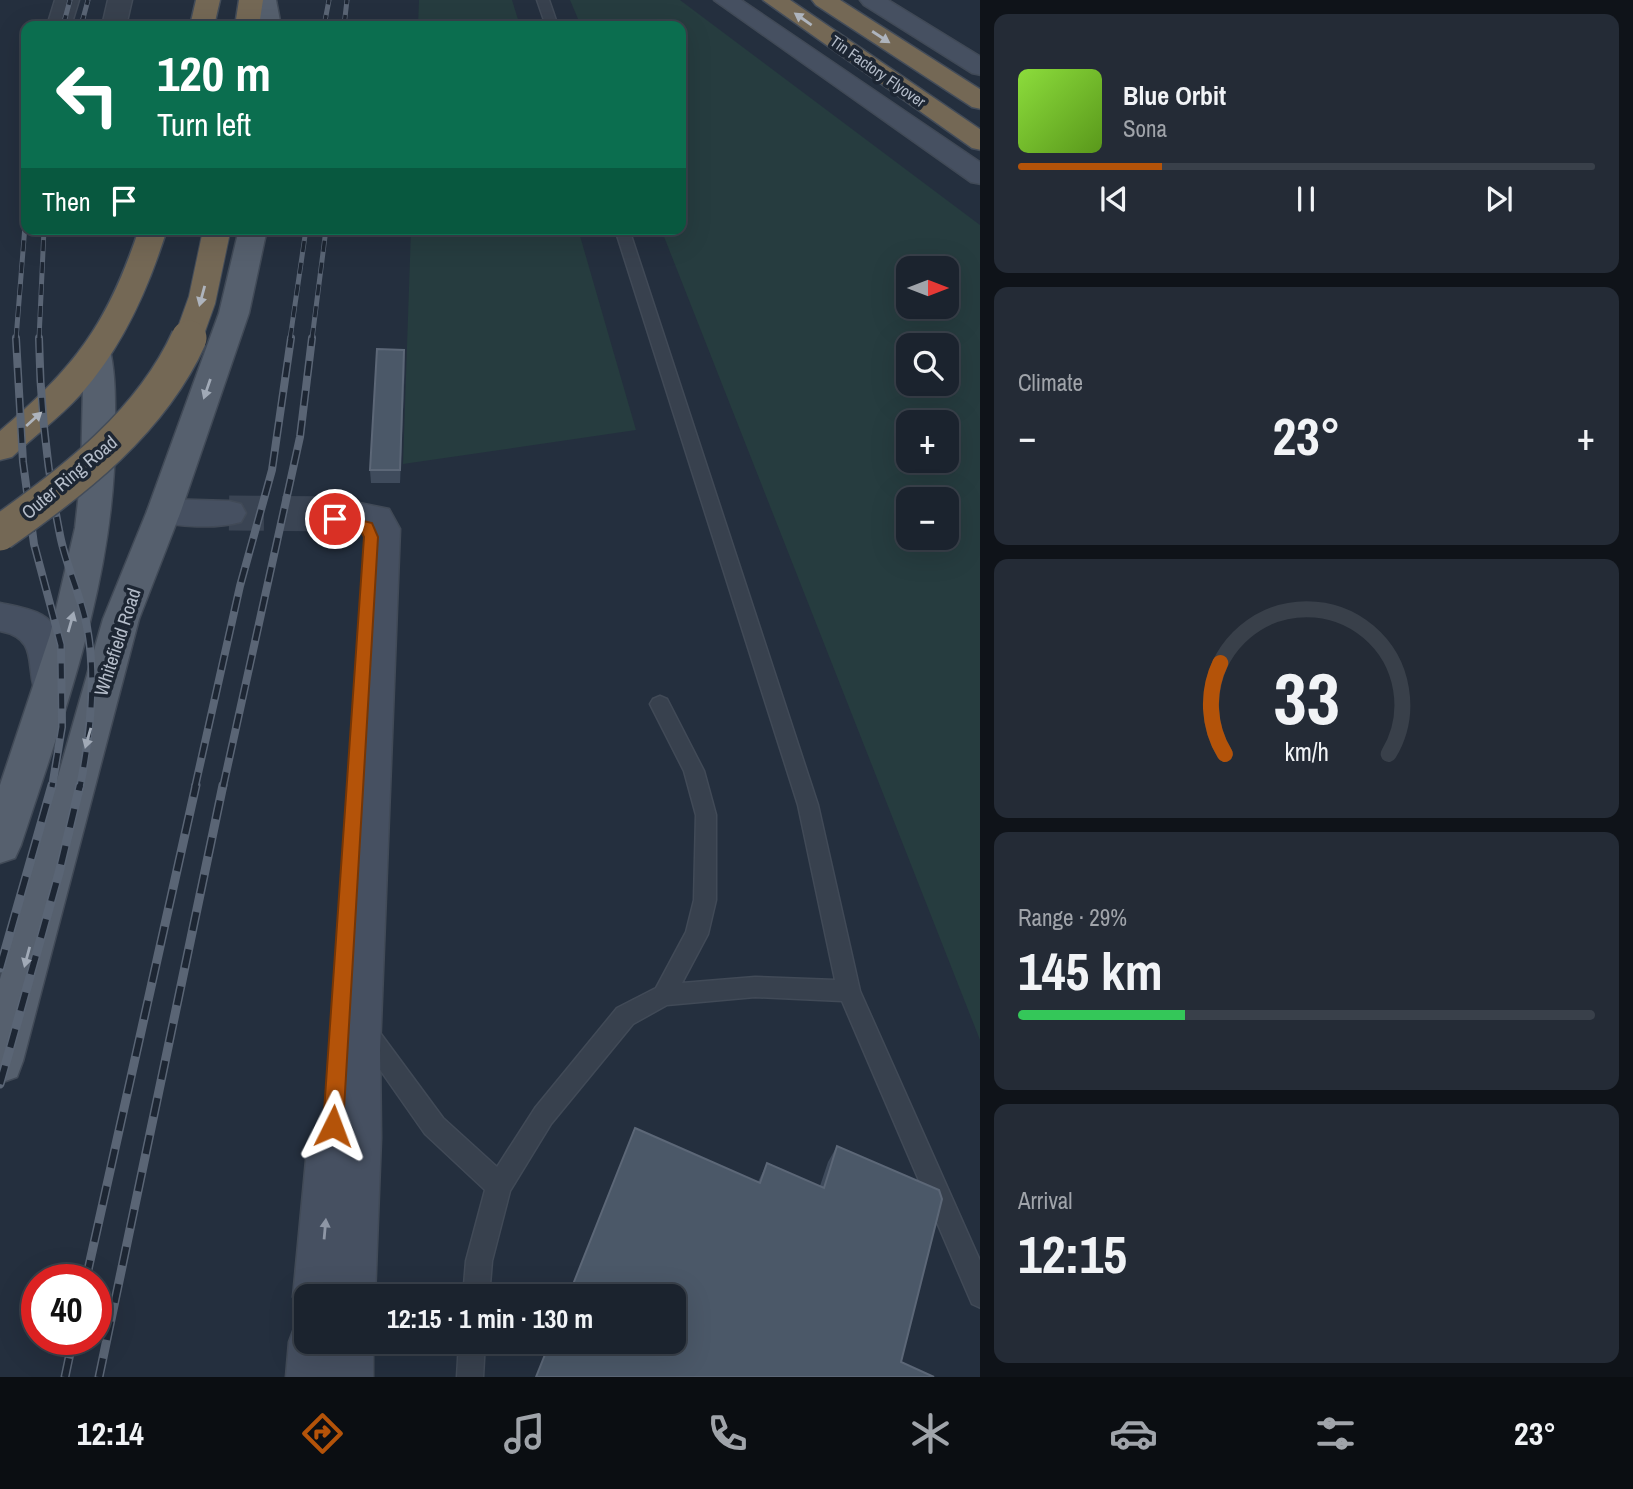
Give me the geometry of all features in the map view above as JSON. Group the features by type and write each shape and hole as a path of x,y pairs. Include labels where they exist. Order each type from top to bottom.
{"highway":[{"path":"203,21 208,0"},
{"path":"248,21 251,0"},
{"name":"Tin Factory Flyover","path":"775,0 980,142"},
{"name":"Tin Factory Flyover","path":"824,0 980,102"},
{"path":"0,449 68,388 95,355 125,304 151,235"},
{"name":"Outer Ring Road","path":"0,533 58,492 104,452 161,385 180,355 194,324 216,235"}],"main road":[{"path":"264,0 268,21"},
{"name":"Whitefield Road","path":"0,1061 121,619 164,511 234,313 252,235"},
{"path":"0,845 75,609 100,481 95,355"}],"street":[{"path":"61,21 67,0"},
{"path":"115,21 120,0"},
{"path":"726,0 980,176"},
{"path":"872,0 975,60"},
{"path":"164,511 229,513"},
{"path":"320,1284 349,1020 383,528 377,518 338,511 332,514 335,519 367,527 371,537 349,1020 349,1284"},
{"path":"0,617 16,619 37,629 48,647 52,688"},
{"path":"313,1377 314,1354"},
{"path":"346,1377 347,1354"}],"lane":[{"path":"543,0 550,21"},
{"path":"624,235 808,805 849,991 980,1295"},
{"path":"660,704 694,771 706,816 705,900 697,934 664,995"},
{"path":"477,1284 478,1261 499,1186 542,1116 625,1016 664,995 755,987 849,991"},
{"path":"349,1020 379,1053 434,1126 499,1186"},
{"path":"470,1377 471,1354"}],"green space":[{"path":"419,0 512,0 518,21 418,21"},
{"path":"570,0 680,0 980,225 980,1040 663,235 686,235 686,21 579,21"},
{"path":"411,235 580,235 636,430 403,464"}],"building":[{"path":"377,349 404,350 400,470 370,470"},
{"path":"635,1128 760,1183 767,1163 824,1188 837,1146 939,1190 942,1199 901,1362 934,1377 536,1377 545,1354 686,1354 686,1284 573,1284"}],"tunnel":[{"path":"229,513 332,514"}],"railway":[{"path":"64,21 70,0"},
{"path":"82,21 88,0"},
{"path":"325,21 329,0"},
{"path":"345,21 347,0"},
{"path":"16,339 24,235"},
{"path":"39,339 44,235"},
{"path":"290,339 305,235"},
{"path":"312,339 325,235"},
{"path":"195,787 240,586 272,470 291,338"},
{"path":"223,787 300,437 312,338"},
{"path":"16,339 23,462 34,544 61,645 62,727 52,787"},
{"path":"39,339 45,436 55,511 87,627 92,667 87,748 80,787"},
{"path":"0,968 52,785"},
{"path":"0,1084 59,873 80,785"},
{"path":"89,1264 196,785"},
{"path":"99,1377 223,785"},
{"path":"65,1377 70,1355"}],"route":[{"path":"333,1126 371,537 367,527 335,519"}]}
